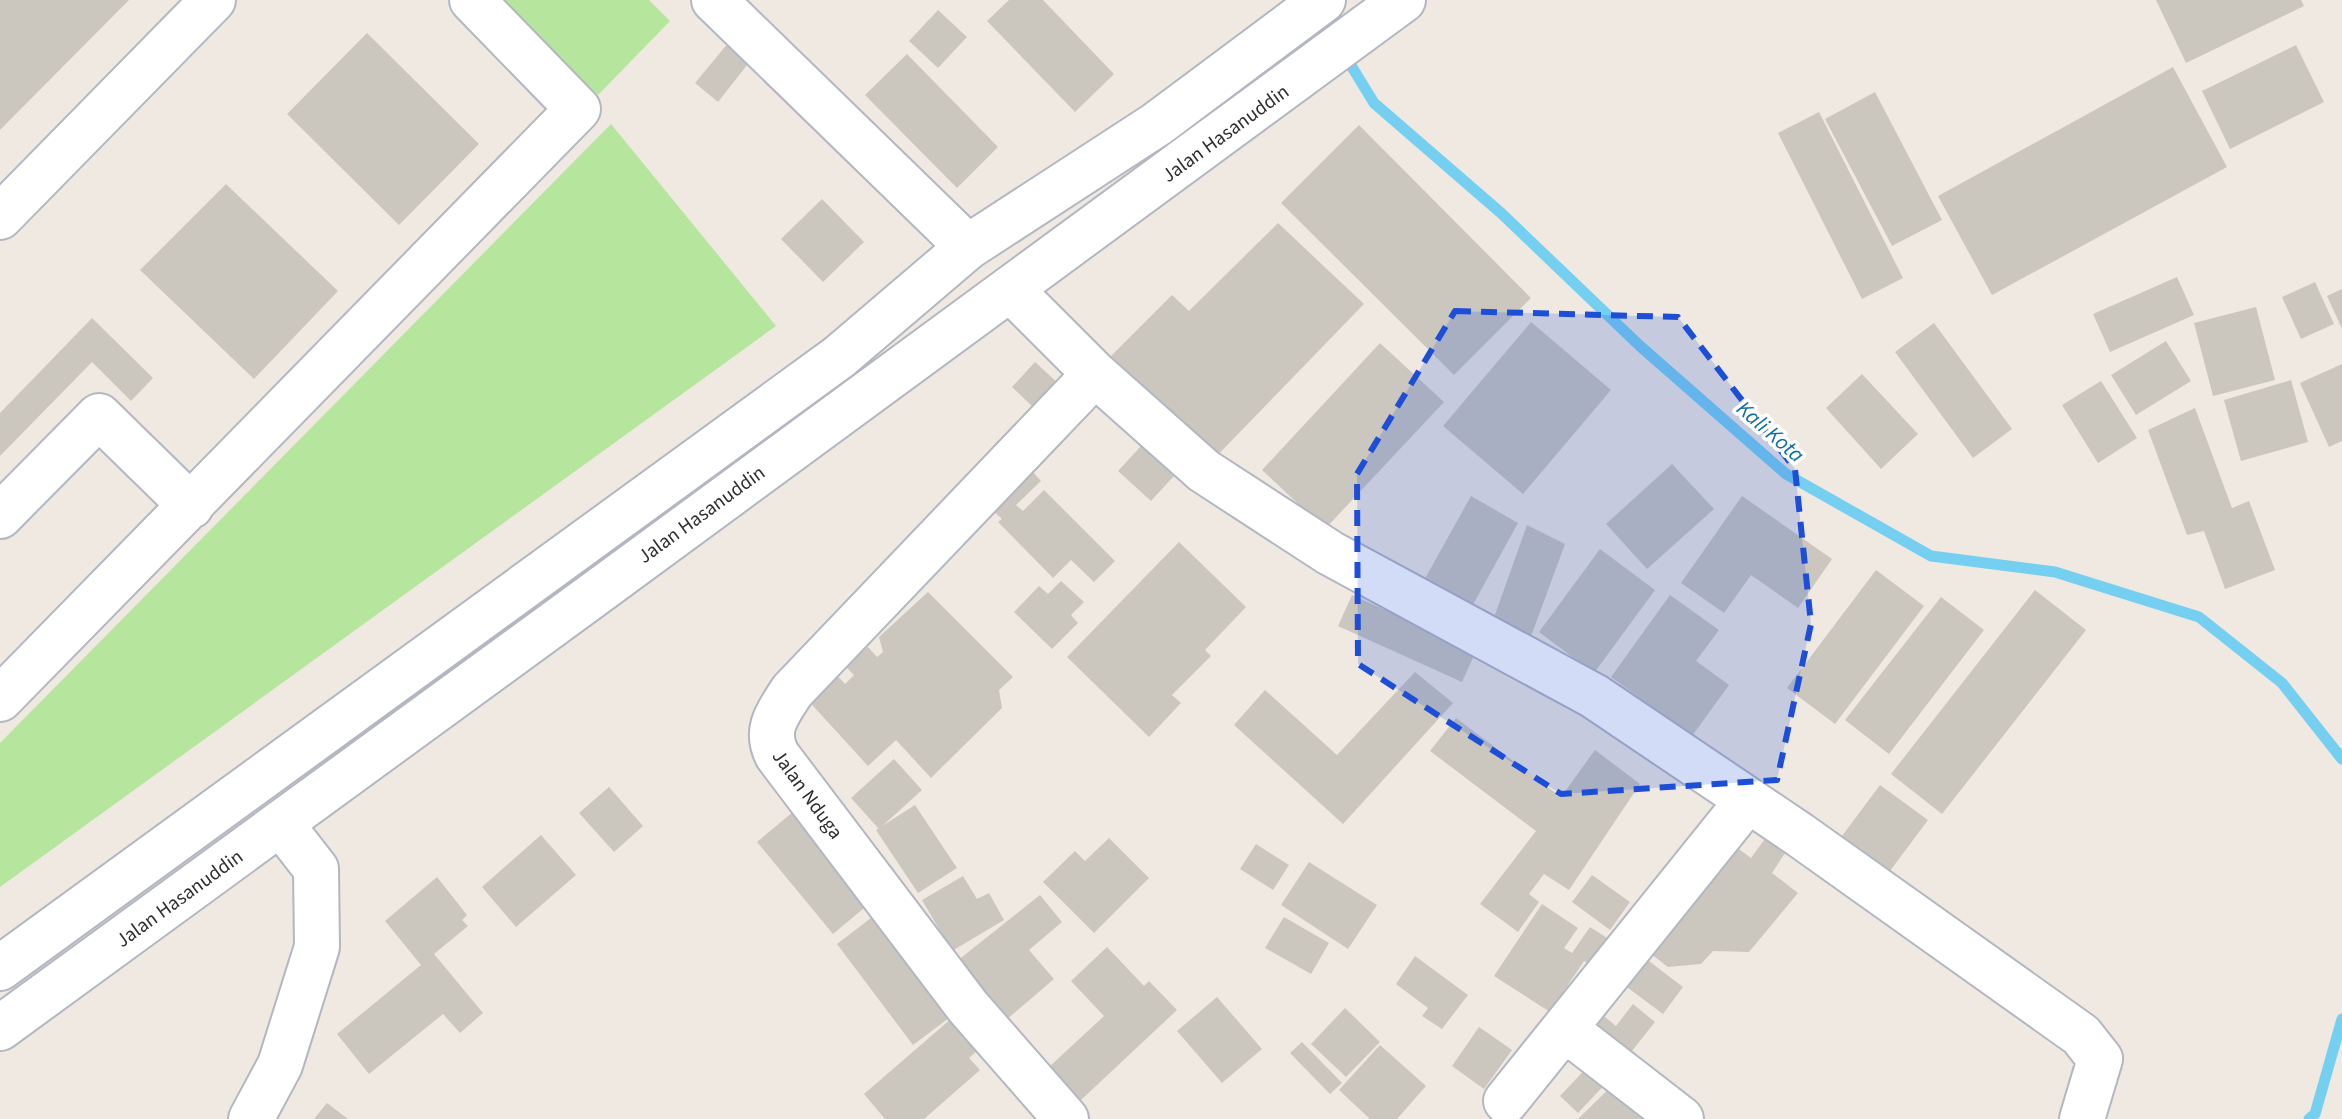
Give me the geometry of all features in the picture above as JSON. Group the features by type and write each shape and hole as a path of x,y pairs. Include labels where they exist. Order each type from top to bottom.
{"street":[{"path":"0,189 186,0"},
{"path":"0,217 213,0"},
{"path":"0,699 578,109 472,0"},
{"path":"714,0 968,247"},
{"path":"0,968 839,357 968,247 1157,124 1323,0"},
{"name":"Jalan Hasanuddin","path":"0,1028 1400,2"},
{"path":"1011,290 1095,374 1204,471 1330,553 1594,696 1748,800 2081,1035 2100,1059 2082,1119"},
{"name":"Jalan Nduga","path":"1066,1119 968,1007 777,755 769,739 774,720 792,691 1095,374"},
{"path":"0,516 99,416 191,506"},
{"path":"1506,1101 1748,800"},
{"path":"251,1119 280,1065 317,947 316,869 281,824"},
{"path":"1565,1029 1681,1119"}],"highlighted area":[{"path":"1455,311 1678,317 1795,469 1811,624 1777,780 1561,794 1358,664 1357,474"}],"green space":[{"path":"504,0 649,0 670,21 598,95"},
{"path":"611,124 776,326 0,887 0,743"}],"building":[{"path":"0,0 129,0 0,130"},
{"path":"1009,0 1043,0 1114,74 1075,112 987,21"},
{"path":"2156,0 2301,0 2304,6 2186,63"},
{"path":"938,10 967,37 938,68 909,41"},
{"path":"367,33 479,144 399,225 287,114"},
{"path":"729,42 751,60 718,102 695,83"},
{"path":"2296,45 2324,102 2230,149 2202,91"},
{"path":"907,54 998,147 957,188 865,95"},
{"path":"2173,67 2227,167 1992,295 1938,196"},
{"path":"1875,92 1942,220 1892,246 1825,119"},
{"path":"1819,112 1903,278 1862,299 1778,133"},
{"path":"1359,125 1531,298 1454,375 1281,203"},
{"path":"226,184 338,291 254,379 140,270"},
{"path":"822,199 864,242 823,282 781,239"},
{"path":"1278,223 1364,304 1208,465 1119,382 1128,373 1111,356 1172,295 1189,311"},
{"path":"2177,277 2194,315 2110,352 2093,314"},
{"path":"2315,282 2334,324 2301,339 2282,297"},
{"path":"2342,289 2342,329 2327,296"},
{"path":"2256,307 2275,380 2213,396 2194,323"},
{"path":"92,318 153,378 131,401 92,362 0,456 0,413"},
{"path":"1531,322 1611,390 1523,494 1443,426"},
{"path":"1934,323 2012,429 1973,458 1895,352"},
{"path":"2166,341 2191,381 2136,415 2111,375"},
{"path":"1380,343 1444,402 1325,529 1262,470"},
{"path":"1035,362 1060,385 1036,410 1012,387"},
{"path":"2342,364 2342,441 2329,447 2300,383"},
{"path":"1862,374 1918,434 1881,469 1826,408"},
{"path":"2291,380 2308,442 2241,461 2224,400"},
{"path":"2101,381 2137,438 2098,463 2062,405"},
{"path":"2195,408 2232,508 2249,501 2275,570 2225,589 2204,531 2187,535 2148,430"},
{"path":"1152,434 1185,464 1151,501 1118,471"},
{"path":"1025,463 1041,481 1016,505 1023,511 1044,490 1115,561 1094,582 1071,560 1053,578 998,522 1002,519 985,503"},
{"path":"1672,464 1714,509 1647,569 1606,524"},
{"path":"1471,496 1518,523 1470,610 1422,584"},
{"path":"1742,496 1832,559 1798,608 1751,575 1724,613 1681,583"},
{"path":"1527,525 1565,544 1530,639 1491,626"},
{"path":"1179,542 1246,607 1205,650 1211,656 1172,695 1181,703 1149,737 1067,657"},
{"path":"1600,549 1655,590 1594,673 1539,632"},
{"path":"1876,570 1924,606 1835,724 1787,688"},
{"path":"1061,581 1084,602 1071,615 1078,623 1052,649 1014,612 1039,586 1048,594"},
{"path":"2035,590 2086,630 1942,814 1891,774"},
{"path":"928,592 1013,677 999,690 1002,708 931,778 896,740 868,766 804,696 832,670 845,684 854,675 845,666 868,647 877,657 883,652 879,637"},
{"path":"1352,595 1476,651 1462,682 1338,626"},
{"path":"1670,595 1719,630 1696,661 1729,685 1692,736 1611,677"},
{"path":"1941,597 1984,630 1889,754 1845,720"},
{"path":"1415,672 1453,703 1343,824 1234,725 1265,690 1337,755"},
{"path":"1456,718 1561,797 1595,750 1640,784 1569,890 1544,874 1529,894 1539,902 1518,932 1480,904 1536,831 1430,751"},
{"path":"894,759 922,790 879,829 851,798"},
{"path":"1880,785 1928,820 1887,875 1839,840"},
{"path":"609,787 643,826 614,852 579,813"},
{"path":"915,805 957,868 918,893 876,830"},
{"path":"794,811 876,898 833,934 757,842"},
{"path":"541,835 576,875 516,927 482,887"},
{"path":"1767,836 1787,850 1772,873 1798,893 1749,952 1713,951 1701,964 1668,967 1646,950 1732,844 1751,858"},
{"path":"1109,838 1149,878 1094,933 1043,882 1075,851 1085,861"},
{"path":"1256,844 1289,865 1273,890 1240,869"},
{"path":"1309,862 1377,905 1348,949 1281,905"},
{"path":"1592,875 1630,902 1610,930 1572,902"},
{"path":"963,876 977,899 989,893 1004,920 952,951 922,900"},
{"path":"437,877 467,915 462,920 468,926 434,954 483,1013 460,1033 443,1014 369,1074 337,1034 421,965 385,921"},
{"path":"1040,895 1062,922 1029,950 1054,979 1006,1020 957,961"},
{"path":"1542,904 1578,928 1564,948 1572,953 1590,927 1615,943 1596,969 1584,961 1550,1012 1494,976"},
{"path":"880,911 957,1012 913,1045 837,944"},
{"path":"1284,917 1329,943 1311,974 1265,948"},
{"path":"1107,947 1144,986 1149,981 1177,1010 1081,1100 1049,1067 1104,1016 1071,981"},
{"path":"1637,952 1683,987 1663,1014 1616,979"},
{"path":"1415,956 1468,995 1442,1029 1422,1016 1428,1008 1396,984"},
{"path":"1217,997 1262,1049 1222,1083 1177,1031"},
{"path":"1633,1004 1655,1022 1620,1066 1575,1030 1593,1007 1616,1026"},
{"path":"1345,1008 1380,1042 1346,1077 1311,1044"},
{"path":"959,1012 986,1043 969,1058 980,1070 924,1119 885,1119 864,1094"},
{"path":"1479,1027 1512,1050 1484,1089 1452,1066"},
{"path":"1302,1042 1342,1083 1330,1094 1290,1053"},
{"path":"1380,1045 1426,1086 1397,1119 1370,1119 1339,1090"},
{"path":"1593,1061 1611,1078 1578,1113 1560,1096"},
{"path":"1622,1076 1664,1119 1578,1119"},
{"path":"327,1103 348,1119 314,1119"}],"waterway":[{"name":"Kali Kota","path":"1344,54 1374,103 1501,213 1640,346 1786,474 1931,556 2055,572 2199,617 2282,683 2342,759"},
{"name":"Kali Kota","path":"2309,1119 2315,1114 2342,1019"}]}
